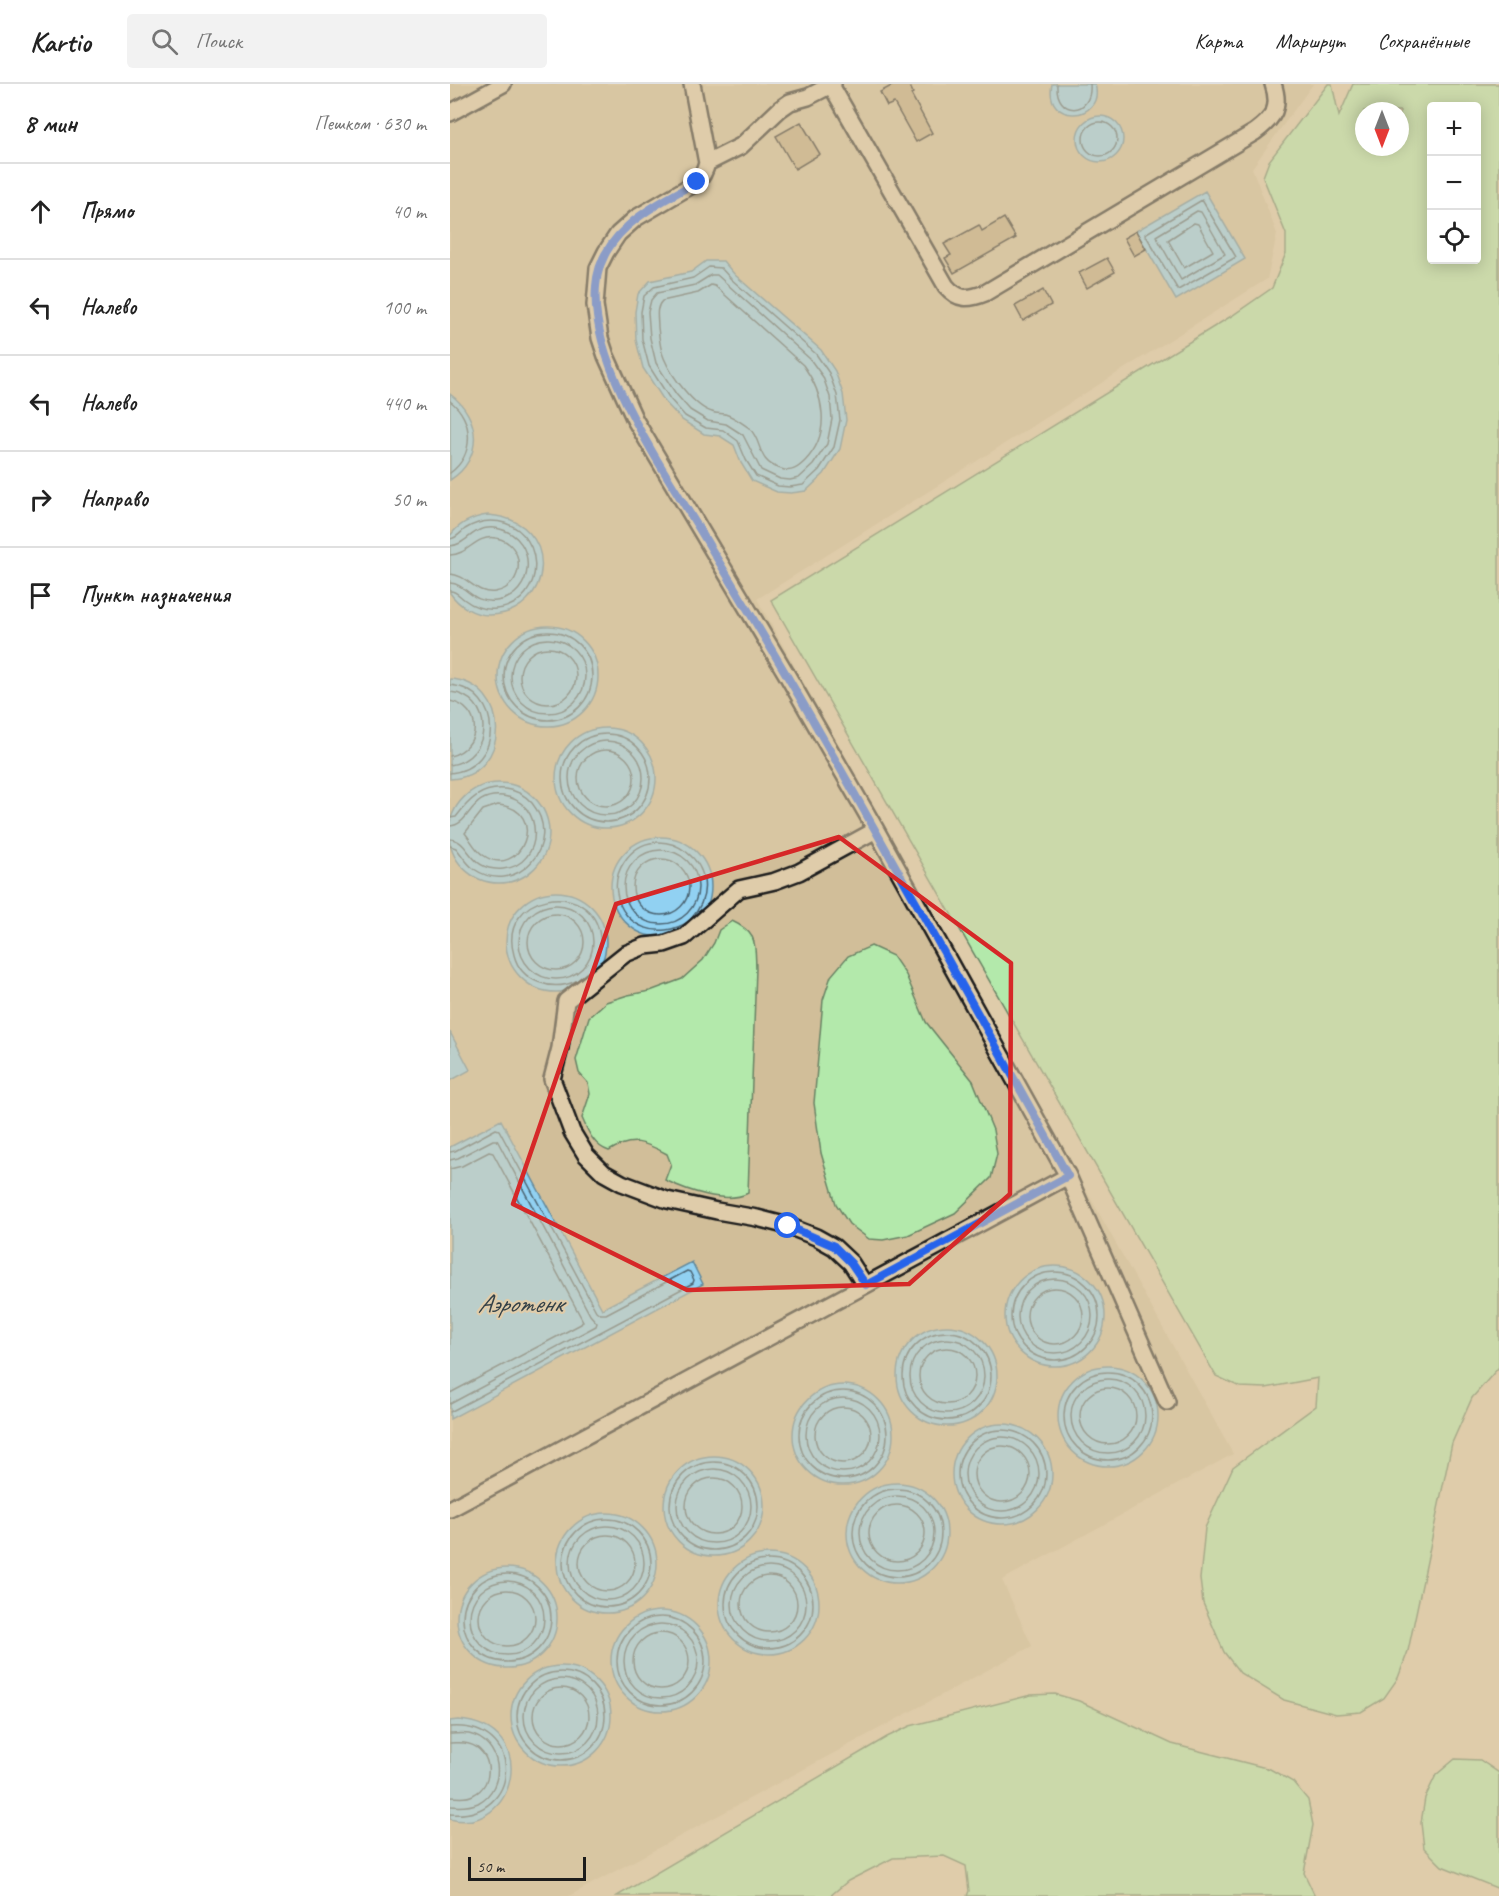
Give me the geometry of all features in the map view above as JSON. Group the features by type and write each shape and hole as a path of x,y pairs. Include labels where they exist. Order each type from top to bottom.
{"lane":[{"path":"450,113 503,84"},
{"path":"692,84 707,163 697,182 636,218 618,234 606,252 598,268 595,305 600,338 606,356 634,420 787,675 876,830 1068,1176 1167,1402"},
{"path":"707,163 741,146 790,102 808,97 832,84 946,286 960,298 970,298 985,293 1256,132 1272,118 1277,105 1273,84"},
{"path":"866,1285 851,1263 834,1246 816,1237 788,1226 757,1218 666,1200 622,1183 604,1173 586,1155 572,1132 552,1079 560,1048 566,1001 625,954 645,946 664,944 684,937 739,889 776,881 799,872 876,830"},
{"path":"450,1509 1068,1176"}],"highlighted area":[{"path":"839,837 1011,963 1010,1194 909,1284 687,1290 513,1204 616,904"}],"shaded area":[{"path":"450,84 1313,84 1252,168 1277,234 1267,279 757,599 1233,1454 1002,1580 1032,1646 569,1896 450,1896"}],"green space":[{"path":"1328,84 1332,84 1339,116 1353,84 1499,84 1499,1367 1472,1398 1452,1443 1408,1651 1398,1678 1384,1698 1361,1712 1336,1714 1284,1700 1240,1673 1224,1652 1203,1603 1200,1579 1205,1528 1233,1467 1316,1406 1318,1378 1266,1388 1240,1387 1216,1376 771,600 1233,315 1272,288 1286,253 1286,234 1263,177 1269,161"},
{"path":"732,921 747,930 755,946 748,1193 718,1197 695,1192 665,1180 671,1164 667,1154 652,1146 632,1142 609,1151 599,1146 589,1133 582,1118 590,1094 588,1083 579,1073 576,1060 589,1017 606,1002 650,991 682,979 703,960 719,930"},
{"path":"871,946 893,956 906,975 926,1022 973,1081 993,1130 997,1154 991,1178 955,1213 908,1235 883,1240 869,1239 849,1224 836,1204 821,1153 814,1103 823,1000 831,976 848,956"},
{"path":"1055,1694 1079,1701 1172,1744 1270,1769 1293,1782 1308,1800 1313,1825 1304,1873 1315,1896 967,1896 969,1891 966,1866 944,1856 893,1858 848,1881 830,1896 617,1896 887,1737 910,1726 1031,1695"},
{"path":"1455,1759 1480,1760 1499,1773 1499,1889 1442,1866 1424,1848 1421,1823 1425,1798 1436,1775"}],"water":[{"path":"1052,84 1095,84 1096,97 1092,106 1084,112 1074,114 1065,112 1056,107 1052,98"},
{"path":"1100,116 1116,123 1123,139 1116,155 1100,162 1084,155 1077,139 1084,123"},
{"path":"1205,191 1245,259 1176,300 1136,231"},
{"path":"706,261 723,261 735,275 821,350 835,371 843,394 846,420 840,449 824,474 806,491 777,492 752,481 734,445 720,436 704,434 682,420 665,402 643,368 636,340 635,312 638,294 650,281 691,272"},
{"path":"450,394 468,414 473,426 474,437 469,461 450,480"},
{"path":"488,515 513,521 529,533 539,549 541,567 537,585 527,600 511,611 489,615 467,609 450,593 450,536 467,521"},
{"path":"548,626 567,630 584,640 594,657 598,676 594,695 584,712 567,722 548,726 529,722 512,712 502,695 498,676 502,657 512,640 529,630"},
{"path":"450,679 471,684 485,696 494,712 496,730 493,748 485,763 470,774 450,779"},
{"path":"606,728 634,736 648,750 656,778 648,806 634,820 606,828 578,820 564,806 556,778 564,750 578,736"},
{"path":"499,783 527,791 541,805 549,833 541,861 527,875 499,883 471,875 457,861 449,833 457,805 471,791"},
{"path":"661,837 689,845 703,859 711,887 703,915 689,929 661,937 633,929 619,915 611,887 619,859 633,845"},
{"path":"556,892 584,900 598,914 606,942 598,970 584,984 556,992 528,984 514,970 506,942 514,914 528,900"},
{"path":"450,1032 470,1070 450,1081"},
{"name":"Аэротенк","path":"501,1120 602,1309 692,1262 703,1284 450,1419 450,1147"},
{"path":"1055,1266 1083,1274 1097,1288 1105,1316 1097,1344 1083,1358 1055,1366 1027,1358 1013,1344 1005,1316 1013,1288 1027,1274"},
{"path":"947,1326 966,1330 983,1340 993,1357 997,1376 993,1395 983,1412 966,1422 947,1426 928,1422 911,1412 901,1395 897,1376 901,1357 911,1340 928,1330"},
{"path":"1108,1366 1136,1374 1150,1388 1158,1416 1150,1444 1136,1458 1108,1466 1080,1458 1066,1444 1058,1416 1066,1388 1080,1374"},
{"path":"843,1385 871,1393 885,1407 893,1435 885,1463 871,1477 843,1485 815,1477 801,1463 793,1435 801,1407 815,1393"},
{"path":"1002,1424 1030,1432 1044,1446 1052,1474 1044,1502 1030,1516 1002,1524 974,1516 960,1502 952,1474 960,1446 974,1432"},
{"path":"714,1456 742,1464 756,1478 764,1506 756,1534 742,1548 714,1556 686,1548 672,1534 664,1506 672,1478 686,1464"},
{"path":"897,1483 925,1491 939,1505 947,1533 939,1561 925,1575 897,1583 869,1575 855,1561 847,1533 855,1505 869,1491"},
{"path":"607,1513 635,1521 649,1535 657,1563 649,1591 635,1605 607,1613 579,1605 565,1591 557,1563 565,1535 579,1521"},
{"path":"769,1554 797,1562 811,1576 819,1604 811,1632 797,1646 769,1654 741,1646 727,1632 719,1604 727,1576 741,1562"},
{"path":"507,1568 535,1576 549,1590 557,1618 549,1646 535,1660 507,1668 479,1660 465,1646 457,1618 465,1590 479,1576"},
{"path":"661,1611 680,1615 697,1625 707,1642 711,1661 707,1680 697,1697 680,1707 661,1711 642,1707 625,1697 615,1680 611,1661 615,1642 625,1625 642,1615"},
{"path":"561,1666 589,1674 603,1688 611,1716 603,1744 589,1758 561,1766 533,1758 519,1744 511,1716 519,1688 533,1674"},
{"path":"458,1720 485,1727 502,1740 510,1758 510,1778 504,1797 491,1812 472,1820 450,1819 450,1721"}],"building":[{"path":"895,84 909,84 913,93 911,94 932,133 916,142 894,103 887,106 880,92"},
{"path":"801,122 820,154 795,169 776,136"},
{"path":"1004,218 1016,238 954,273 945,258 951,255 944,244 979,225 982,231"},
{"path":"1136,231 1146,249 1134,256 1124,238"},
{"path":"1107,258 1115,272 1087,288 1079,273"},
{"path":"1043,290 1051,305 1023,321 1015,306"}],"route":[{"path":"697,182 636,218 618,234 606,252 598,268 595,305 600,338 606,356 634,420 787,675 876,830 1068,1176 866,1285 851,1263 834,1246 788,1226"}]}
